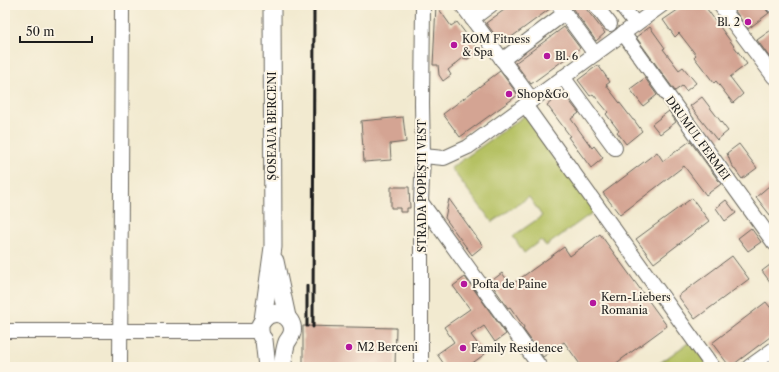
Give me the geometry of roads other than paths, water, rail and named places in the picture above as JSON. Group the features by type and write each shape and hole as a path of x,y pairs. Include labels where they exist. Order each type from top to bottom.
{"main road":[{"name":"ȘOSEAUA BERCENI","path":"267,367 262,330 273,247 272,5"},
{"name":"ȘOSEAUA BERCENI","path":"273,247 287,317 292,327 291,337 287,341 282,367"},
{"path":"287,317 277,313 266,316 262,330 268,344 278,346 287,341"}],"street":[{"path":"120,367 122,5"},
{"name":"STRADA POPEȘTI VEST","path":"421,367 423,5"},
{"path":"462,5 502,60 528,103 713,367"},
{"path":"472,19 491,5"},
{"path":"595,5 610,24"},
{"path":"621,5 636,24"},
{"path":"423,156 444,158 468,147 662,5"},
{"path":"720,5 774,77"},
{"path":"502,60 562,9 596,54"},
{"name":"DRUMUL FERMEI","path":"623,34 774,243"},
{"path":"563,77 615,148"},
{"path":"421,202 540,367"},
{"path":"5,331 262,330"},
{"path":"749,367 774,349"}],"railway":[{"path":"313,327 314,5"},
{"path":"307,286 307,326"}],"place":[{"name":"Bl. 2","path":"748,22"},
{"name":"KOM Fitness & Spa","path":"454,45"},
{"name":"Bl. 6","path":"547,56"},
{"name":"Shop&Go","path":"509,94"},
{"name":"Pofta de Paine","path":"464,284"},
{"name":"Kern-Liebers Romania","path":"593,303"},
{"name":"M2 Berceni","path":"349,347"},
{"name":"Family Residence","path":"463,348"}]}
